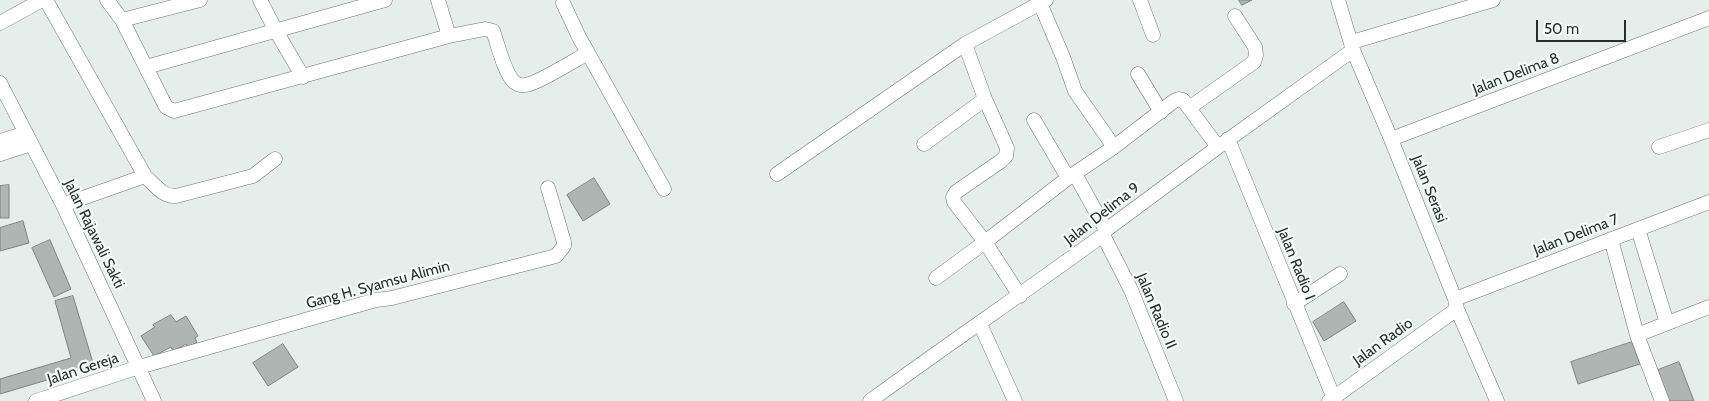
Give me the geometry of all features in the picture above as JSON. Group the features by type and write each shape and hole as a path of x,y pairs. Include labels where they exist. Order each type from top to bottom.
{"street":[{"path":"0,23 44,0 145,176 170,196 252,176 275,159"},
{"path":"107,0 122,20 166,107 173,116 174,111 448,36 485,29 491,30 509,73 515,82 520,85 537,81 588,53"},
{"path":"122,20 199,0"},
{"path":"260,0 303,76"},
{"path":"146,67 385,0"},
{"path":"438,0 448,36"},
{"path":"1140,0 1153,35"},
{"name":"Jalan Serasi","path":"1338,0 1352,46 1494,396"},
{"name":"Jalan Delima 9","path":"870,401 940,350 1020,296 1352,46 1492,0"},
{"path":"564,1 588,53 664,189"},
{"path":"777,174 965,44 1043,2 1075,91 1114,147"},
{"path":"936,278 1174,101 1178,99 1183,100 1189,108 1254,62 1256,55 1255,47 1236,16"},
{"name":"Jalan Delima 8","path":"1391,139 1709,18"},
{"path":"965,44 1007,148 1006,156 956,192 953,197 954,202 985,242 1020,296"},
{"path":"1138,74 1161,112"},
{"name":"Jalan Rajawali Sakti","path":"0,83 63,205 154,401"},
{"path":"924,144 986,99"},
{"name":"Jalan Radio I","path":"1189,108 1223,143 1294,304 1332,400"},
{"name":"Jalan Radio II","path":"1034,120 1071,176 1104,233 1131,290 1176,401"},
{"path":"1659,147 1709,130"},
{"path":"0,141 28,138"},
{"path":"0,154 28,138"},
{"path":"63,205 145,176"},
{"name":"Gang H. Syamsu Alimin","path":"139,367 376,300 392,298 556,256 564,246 564,242 548,188"},
{"name":"Jalan Delima 7","path":"1456,304 1611,239 1709,202"},
{"path":"1638,229 1667,323"},
{"path":"1611,239 1637,335 1662,401"},
{"path":"1294,304 1340,274"},
{"name":"Jalan Radio","path":"1332,400 1456,304"},
{"path":"1637,335 1709,307"},
{"path":"980,324 1015,401"},
{"name":"Jalan Gereja","path":"36,401 139,367"}],"building":[{"path":"1239,0 1252,0 1242,5"},
{"path":"594,178 610,204 583,221 567,195"},
{"path":"9,185 9,218 0,218 0,186"},
{"path":"23,221 29,243 0,251 0,228"},
{"path":"50,240 71,289 54,297 32,248"},
{"path":"73,296 94,366 0,394 0,379 71,358 55,301"},
{"path":"1344,302 1356,321 1324,341 1313,322"},
{"path":"171,315 176,322 186,316 198,336 195,338 197,342 188,348 186,344 173,351 171,347 154,356 141,336 155,327 153,325"},
{"path":"1632,342 1640,364 1578,384 1571,362"},
{"path":"283,344 298,367 268,386 253,363"},
{"path":"1679,362 1694,401 1668,401 1658,370"}]}
